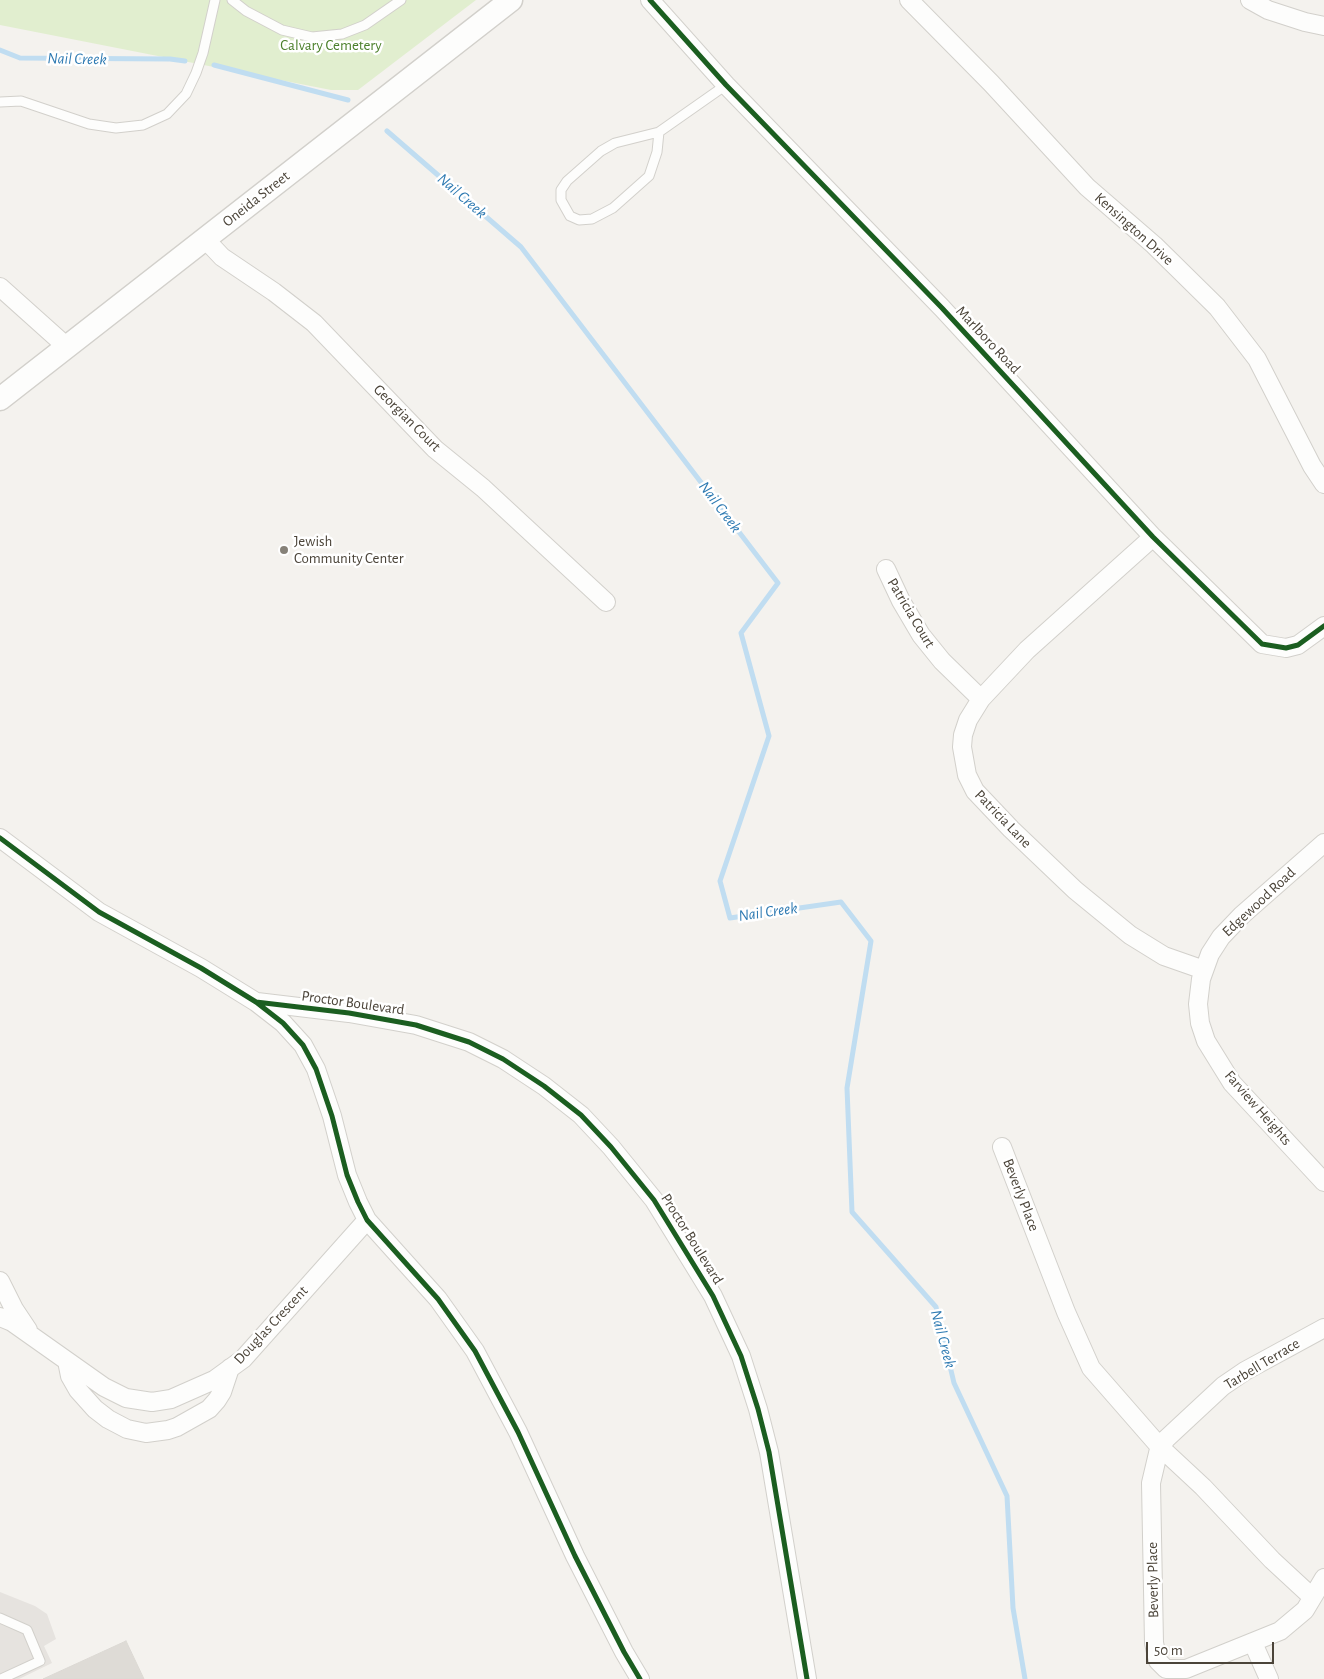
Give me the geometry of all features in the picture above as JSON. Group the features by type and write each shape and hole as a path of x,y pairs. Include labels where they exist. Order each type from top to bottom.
{"street":[{"name":"Oneida Street","path":"0,399 511,0"},
{"name":"Marlboro Road","path":"650,0 726,85 942,308 1153,537 1262,644 1286,648 1298,645 1324,626"},
{"name":"Kensington Drive","path":"909,0 991,83 1087,187 1154,245 1217,306 1257,359 1312,466 1324,484"},
{"path":"1250,0 1268,10 1324,26"},
{"name":"Georgian Court","path":"205,239 222,257 274,292 314,323 435,449 484,488 606,602"},
{"path":"0,287 67,347"},
{"name":"Patricia Lane","path":"1153,537 1027,650 981,699 968,720 963,735 962,747 967,776 975,791 1011,829 1076,890 1130,935 1164,956 1204,970"},
{"name":"Patricia Court","path":"886,569 901,601 921,635 942,662 981,699"},
{"name":"Proctor Boulevard","path":"0,838 99,912 201,968 256,1002 283,1023 303,1045 316,1068 332,1116 347,1175 358,1202 368,1220 438,1300 475,1352 518,1432 619,1643 640,1679"},
{"name":"Edgewood Road","path":"1204,970 1210,954 1221,937 1242,915 1324,843"},
{"name":"Farview Heights","path":"1204,970 1198,1004 1200,1023 1206,1041 1232,1083 1324,1182"},
{"name":"Proctor Boulevard","path":"256,1002 349,1013 416,1025 469,1042 503,1059 544,1086 581,1115 611,1147 658,1208 713,1296 741,1356 769,1452 808,1679"},
{"name":"Beverly Place","path":"1002,1147 1066,1312 1091,1368 1160,1447 1203,1487 1272,1560 1312,1597"},
{"name":"Douglas Crescent","path":"0,1316 12,1322 104,1387 126,1398 152,1402 171,1399 214,1380 243,1359 368,1220"},
{"path":"0,1281 14,1309 33,1337"},
{"name":"Tarbell Terrace","path":"1160,1447 1166,1439 1223,1386 1245,1371 1324,1328"},
{"path":"67,1362 70,1376 78,1390 95,1409 108,1419 127,1429 146,1433 177,1427 209,1409 222,1392 230,1368"},
{"name":"Beverly Place","path":"1160,1447 1152,1484 1154,1643 1158,1661 1166,1669 1186,1669 1253,1643"},
{"path":"1269,1679 1253,1643 1280,1632 1305,1610 1324,1578"}],"lane":[{"path":"0,102 21,101 89,124 116,128 143,125 167,114 186,94 196,73 203,53 215,0"},
{"path":"232,0 246,11 282,30 312,37 342,34 366,25 401,0"},
{"path":"659,132 657,152 649,176 613,208 592,219 579,220 570,216 561,200 561,190 568,181 601,151 615,143 659,132 726,85"},
{"path":"0,1618 27,1630 40,1661 1,1679"}],"green space":[{"name":"Calvary Cemetery","path":"0,0 476,0 358,90 331,90 0,25"}],"shaded area":[{"path":"0,1592 35,1606 47,1614 56,1639 44,1646 52,1663 19,1679 0,1679"}],"building":[{"path":"126,1641 144,1679 43,1679"}],"waterway":[{"name":"Nail Creek","path":"0,50 20,58 170,59 185,61"},
{"name":"Nail Creek","path":"214,65 348,100"},
{"name":"Nail Creek","path":"387,131 521,247 778,583 741,633 769,736 720,881 730,918 841,902 871,941 847,1088 852,1212 936,1307 954,1383 1007,1496 1013,1608 1025,1679"}],"cycle path":[{"path":"650,0 726,85 942,308 1153,537 1262,644 1286,648 1298,645 1324,626"},
{"path":"0,838 99,912 201,968 256,1002 283,1023 303,1045 316,1069 332,1116 347,1175 367,1220 438,1299 475,1351 518,1432 575,1556 624,1652 640,1679"},
{"path":"256,1002 349,1013 416,1025 469,1042 503,1059 544,1086 581,1115 611,1147 654,1200 713,1296 741,1356 769,1452 807,1679"}],"place":[{"name":"Jewish Community Center","path":"284,550"}]}
